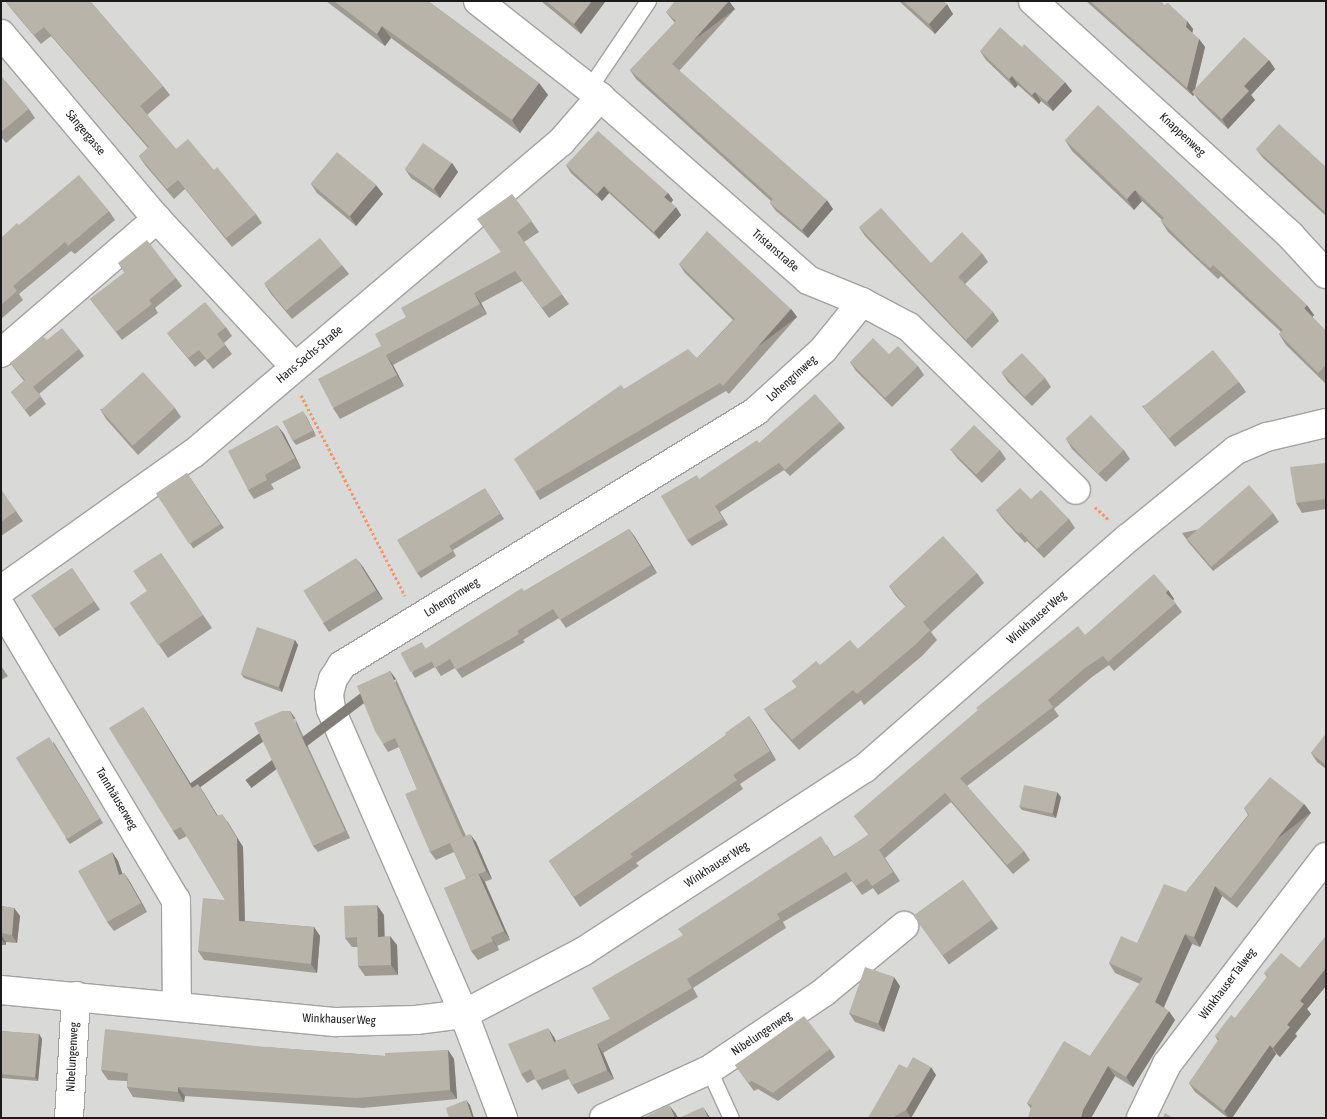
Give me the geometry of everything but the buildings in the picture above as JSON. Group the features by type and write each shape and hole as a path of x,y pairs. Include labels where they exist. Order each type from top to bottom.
{"street":[{"name":"Tristanstraße","path":"478,1 594,93 808,280 862,302 909,327 1076,490"},
{"name":"Knappenweg","path":"1033,1 1290,235 1326,274"},
{"name":"Sängergasse","path":"5,47 292,369"},
{"name":"Hans-Sachs-Straße","path":"1,590 194,453 561,142 594,93"},
{"path":"1,353 157,219"},
{"name":"Lohengrinweg","path":"464,1014 330,701 333,679 342,665 756,411 823,350 862,302"},
{"name":"Winkhauser Weg","path":"1,990 336,1022 416,1020 464,1014 584,951 865,768 1128,538 1236,450 1267,437 1326,423"},
{"name":"Tannhäuserweg","path":"1,607 176,900 177,1006"},
{"name":"Winkhauser Talweg","path":"1140,1118 1167,1064 1326,857"},
{"name":"Nibelungenweg","path":"604,1118 709,1070 824,992 904,926"},
{"name":"Nibelungenweg","path":"69,1118 76,996"},
{"path":"464,1014 503,1118"}],"lane":[{"path":"594,93 648,1"},
{"path":"709,1070 731,1118"}],"path":[{"path":"292,369 417,619"},
{"path":"1076,490 1128,538"}],"shaded area":[{"path":"1,1 1326,1 1326,1118 1,1118"}]}
